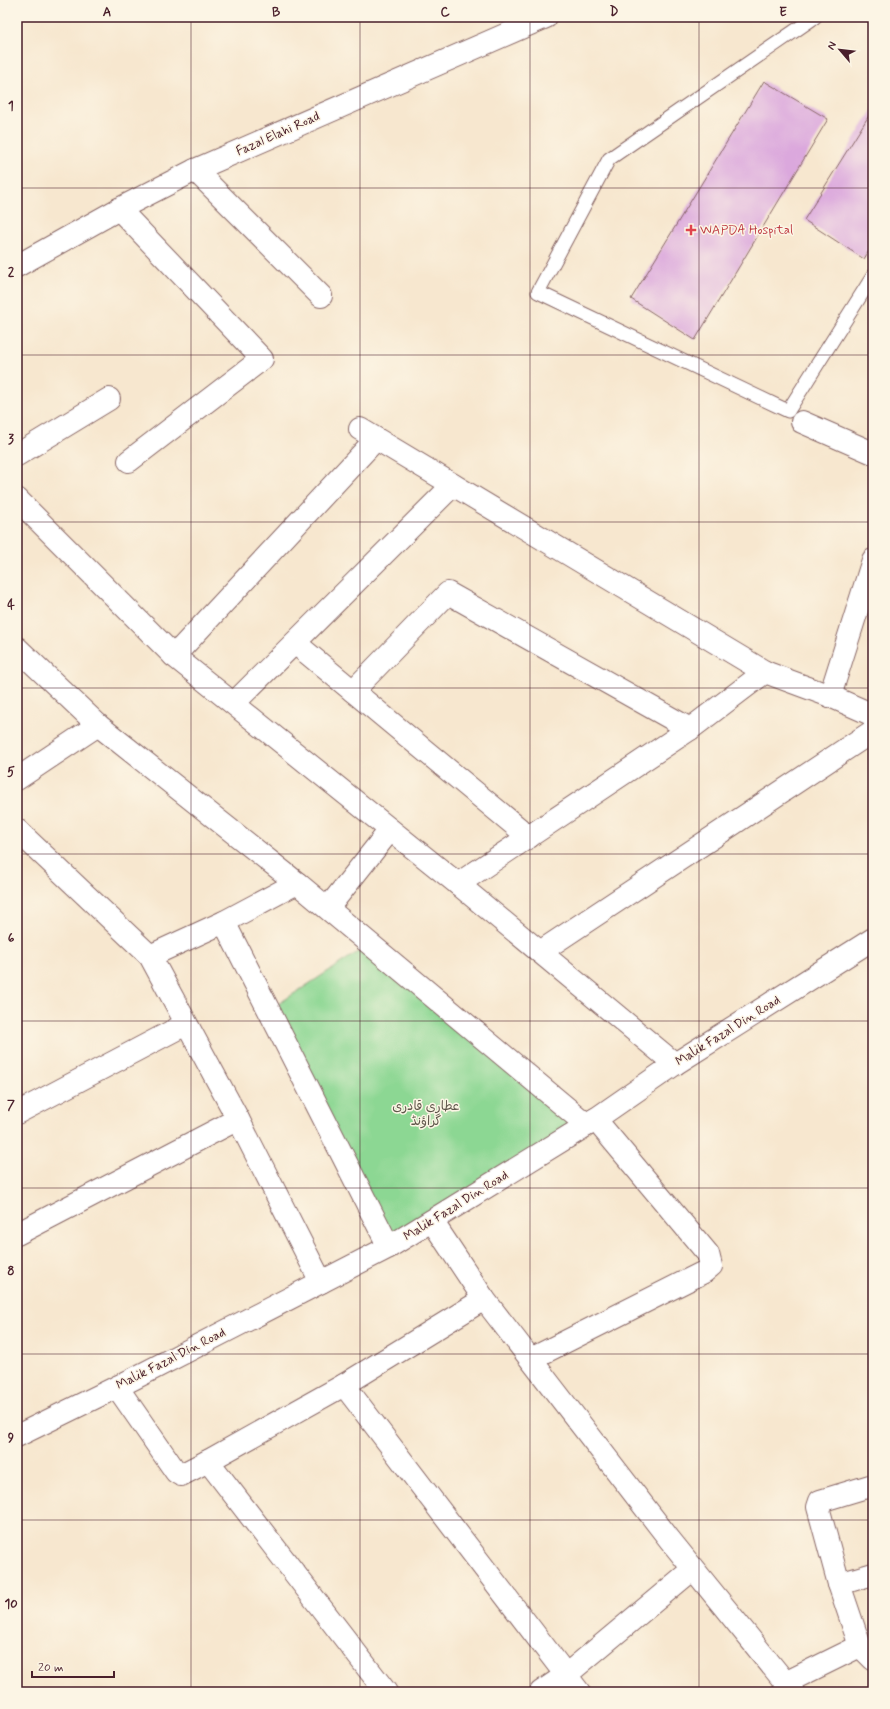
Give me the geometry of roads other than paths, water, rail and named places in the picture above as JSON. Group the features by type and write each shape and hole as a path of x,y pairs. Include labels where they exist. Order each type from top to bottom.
{"street":[{"name":"Fazal Elahi Road","path":"17,266 119,209 195,170 546,17"},
{"path":"195,170 321,296"},
{"path":"119,209 262,359 129,461"},
{"path":"17,455 109,399"},
{"path":"802,422 873,453"},
{"path":"174,656 368,434 765,672 830,696 873,715"},
{"path":"234,704 453,485"},
{"path":"17,500 174,656 458,884 675,1064"},
{"path":"830,696 873,560"},
{"path":"353,691 448,593 690,729"},
{"path":"295,643 528,837"},
{"path":"17,648 98,725 297,883 591,1122 708,1254 711,1266 704,1272 531,1359"},
{"path":"458,884 690,729 765,672"},
{"path":"17,779 98,725"},
{"path":"540,952 873,731"},
{"path":"17,830 150,956 238,1119 321,1282"},
{"path":"328,908 390,830"},
{"path":"150,956 224,922 297,883"},
{"path":"224,922 389,1246"},
{"name":"Malik Fazal Din Road","path":"17,1436 117,1387 389,1246 591,1122 675,1064 873,939"},
{"path":"17,1113 186,1024"},
{"path":"17,1234 238,1119"},
{"path":"432,1221 484,1299 693,1569 789,1687 866,1653 839,1584 818,1508 820,1501 873,1485"},
{"path":"117,1387 176,1472 181,1476 344,1385 484,1299"},
{"path":"344,1385 573,1684"},
{"path":"208,1461 386,1692"},
{"path":"541,1692 573,1684 693,1569"},
{"path":"839,1584 873,1574"}],"lane":[{"path":"814,17 609,159 538,292 788,411 873,276"}],"place":[{"name":"WAPDA Hospital","path":"691,230"}],"park label":[{"name":"عطاری قادری گراؤنڈ","path":"426,1114"}]}
